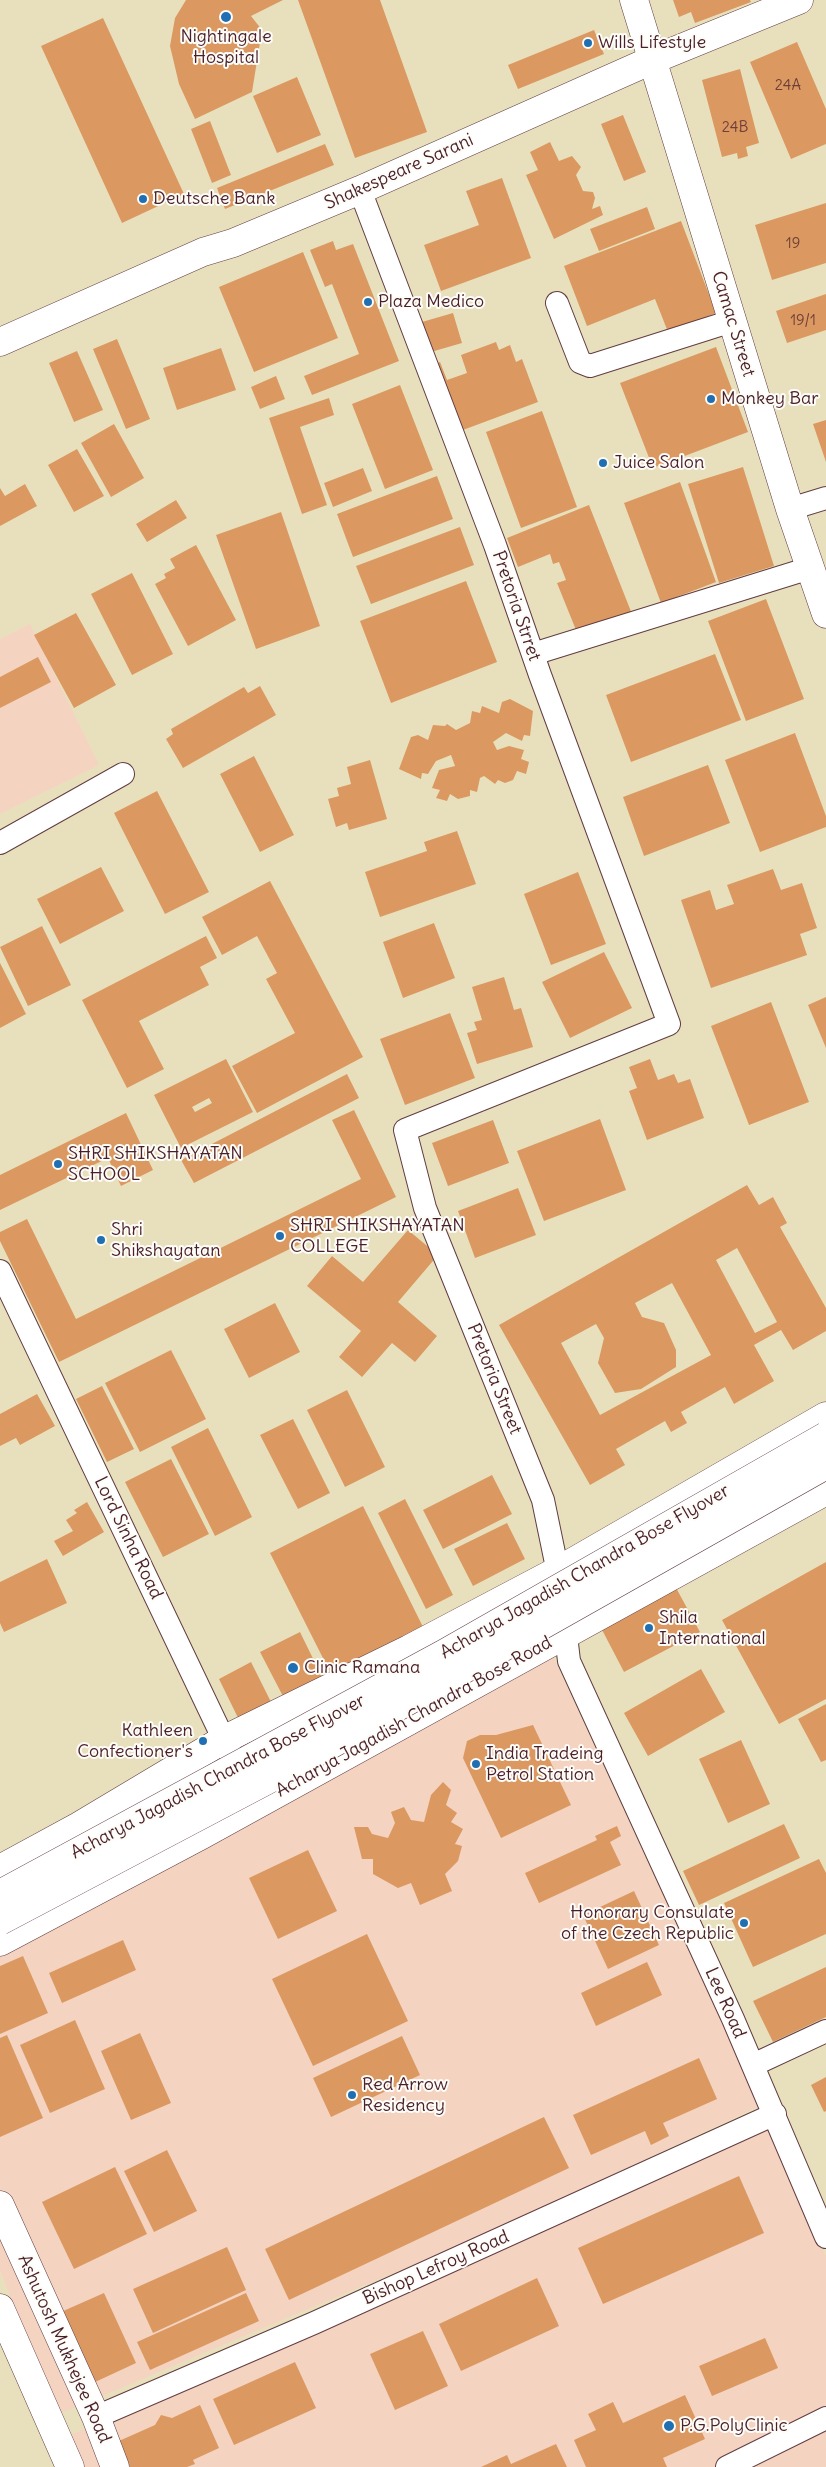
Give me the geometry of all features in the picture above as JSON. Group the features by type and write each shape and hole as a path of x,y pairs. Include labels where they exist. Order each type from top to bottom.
{"main road":[{"name":"Camac Street","path":"634,0 790,509 826,614"},
{"name":"Shakespeare Sarani","path":"0,342 202,252 233,243 360,190 652,60 799,0"},
{"path":"0,1869 79,1826 223,1740 409,1649 558,1570 826,1416"},
{"name":"Acharya Jagadish Chandra Bose Flyover","path":"0,1894 436,1658 826,1436"},
{"name":"Acharya Jagadish Chandra Bose Flyover","path":"0,1920 274,1776 826,1465"},
{"name":"Acharya Jagadish Chandra Bose Road","path":"0,1942 256,1805 826,1491"},
{"name":"Ashutosh Mukhejee Road","path":"0,2205 96,2417 115,2467"},
{"path":"0,2308 70,2467"}],"street":[{"name":"Pretoria Strret","path":"360,190 495,545 532,654 669,1024 406,1130"},
{"path":"557,303 580,362 590,366 732,321"},
{"path":"790,509 826,498"},
{"path":"532,654 810,568"},
{"path":"0,843 123,774"},
{"name":"Pretoria Street","path":"406,1130 425,1208 543,1500 558,1570 566,1633"},
{"name":"Lord Sinha Road","path":"0,1270 223,1740 256,1805"},
{"name":"Lee Road","path":"566,1633 568,1661 753,2065 826,2237"},
{"path":"753,2065 826,2031"},
{"name":"Bishop Lefroy Road","path":"96,2417 323,2319 774,2114"},
{"path":"727,2467 826,2418"}],"shaded area":[{"path":"30,624 99,765 0,814 0,639"},
{"path":"551,1652 760,2106 469,2241 57,2415 0,2270 0,1954"},
{"path":"768,2129 826,2256 826,2467 78,2467 66,2437"}],"building":[{"path":"186,0 283,0 251,16 262,30 252,92 195,119 179,84 170,46 175,18"},
{"path":"298,0 380,0 427,132 355,158"},
{"path":"673,0 750,0 751,2 695,23 691,12 679,17"},
{"path":"103,18 184,194 122,223 41,46"},
{"path":"594,30 604,54 518,89 508,65"},
{"path":"797,42 826,109 826,144 791,159 750,62"},
{"path":"740,69 759,143 746,147 748,156 738,159 737,153 722,157 702,80"},
{"path":"297,77 321,135 277,153 253,96"},
{"path":"623,115 646,172 624,181 601,124"},
{"path":"210,121 231,175 212,183 191,129"},
{"path":"550,142 559,161 572,156 581,167 576,175 583,191 593,192 595,198 592,209 600,206 603,215 554,239 526,175 538,170 530,152"},
{"path":"325,144 334,165 225,209 217,188"},
{"path":"502,178 531,258 441,291 424,245 479,225 466,191"},
{"path":"826,203 826,263 772,280 755,225"},
{"path":"647,207 655,229 599,251 590,229"},
{"path":"681,221 716,313 668,332 655,299 587,326 564,266"},
{"path":"333,241 336,250 353,244 399,361 312,395 304,376 359,354 332,284 325,287 310,250"},
{"path":"303,252 338,338 254,372 219,287"},
{"path":"826,294 826,330 787,343 776,311"},
{"path":"453,313 462,343 424,354 415,324"},
{"path":"117,339 150,419 126,429 93,349"},
{"path":"496,342 499,350 510,345 516,362 522,359 538,402 455,433 430,366 440,362 447,380 467,373 461,355"},
{"path":"716,347 748,432 653,468 620,383"},
{"path":"221,348 236,390 177,410 163,368"},
{"path":"77,351 103,410 74,422 49,363"},
{"path":"276,376 285,399 260,409 251,387"},
{"path":"400,385 433,470 385,489 352,404"},
{"path":"329,398 334,415 300,427 327,505 302,514 269,418"},
{"path":"542,411 577,507 521,528 486,432"},
{"path":"826,420 826,462 813,424"},
{"path":"114,424 144,478 111,497 81,443"},
{"path":"77,449 104,496 74,512 48,465"},
{"path":"743,467 774,566 719,583 688,484"},
{"path":"363,468 372,491 333,507 324,483"},
{"path":"437,476 453,519 353,557 337,514"},
{"path":"680,482 716,582 661,603 624,503"},
{"path":"25,484 37,506 0,526 0,488 5,496"},
{"path":"176,500 187,518 147,542 136,524"},
{"path":"589,505 632,614 578,635 557,583 566,580 559,562 553,564 550,554 518,567 507,538"},
{"path":"281,512 320,626 256,649 216,535"},
{"path":"460,527 474,565 371,604 356,566"},
{"path":"196,545 236,620 188,646 155,584 166,578 164,574 175,568 170,559"},
{"path":"132,573 173,654 132,675 91,594"},
{"path":"466,581 497,662 391,703 360,621"},
{"path":"766,599 804,699 746,721 708,621"},
{"path":"76,613 116,685 74,708 34,635"},
{"path":"715,654 741,720 631,762 606,695"},
{"path":"38,657 51,682 0,708 0,677"},
{"path":"260,686 276,715 183,768 166,739 173,734 171,729 244,687 248,693"},
{"path":"510,699 533,711 530,736 524,735 522,741 506,733 493,742 497,750 509,746 524,750 521,759 529,762 526,774 517,771 513,780 505,783 498,780 495,784 484,776 480,778 477,792 470,790 470,796 458,799 450,794 447,801 436,798 440,790 432,788 439,770 455,766 451,755 436,761 428,774 422,773 421,779 399,769 411,737 418,735 428,740 433,725 445,726 447,724 456,730 470,723 472,711 480,713 482,706 499,713 502,702"},
{"path":"795,733 826,816 826,827 760,852 725,760"},
{"path":"254,756 294,835 260,852 220,774"},
{"path":"370,760 387,819 349,830 347,823 336,827 328,799 339,796 337,788 351,784 347,767"},
{"path":"708,765 730,823 644,856 623,797"},
{"path":"157,791 209,892 165,914 114,813"},
{"path":"457,831 476,884 380,917 365,872 427,851 424,842"},
{"path":"101,867 124,911 60,944 37,899"},
{"path":"773,869 781,890 802,883 817,928 800,934 807,955 711,988 681,900 710,890 716,910 734,904 727,885"},
{"path":"578,872 606,944 551,965 524,894"},
{"path":"270,881 363,1057 257,1113 232,1066 295,1033 266,979 277,973 257,936 222,955 202,917"},
{"path":"434,923 455,978 403,998 383,942"},
{"path":"42,926 71,985 28,1006 0,947"},
{"path":"206,936 217,958 200,967 209,985 139,1021 164,1069 127,1088 82,1000"},
{"path":"604,952 632,1008 570,1038 542,982"},
{"path":"0,963 26,1014 0,1028"},
{"path":"504,977 514,1010 521,1008 533,1047 477,1064 467,1033 477,1030 474,1022 482,1020 472,987"},
{"path":"826,997 826,1048 808,1005"},
{"path":"771,1002 809,1102 749,1125 711,1026"},
{"path":"450,1013 475,1078 405,1105 380,1039"},
{"path":"226,1059 253,1112 181,1148 154,1095","holes":["209,1098 212,1103 195,1112 192,1107"]},
{"path":"650,1059 658,1080 674,1074 678,1083 690,1079 704,1118 647,1140 629,1091 637,1088 629,1067"},
{"path":"347,1074 359,1098 194,1183 181,1160"},
{"name":"SHRI SHIKSHAYATAN COLLEGE","path":"354,1110 396,1197 59,1362 0,1241 0,1232 27,1219 76,1319 361,1179 332,1120"},
{"name":"SHRI SHIKSHAYATAN SCHOOL","path":"126,1113 153,1170 121,1186 108,1158 0,1210 0,1175"},
{"path":"600,1119 626,1190 544,1221 517,1151"},
{"path":"493,1120 509,1163 448,1186 432,1143"},
{"path":"747,1185 759,1205 773,1197 787,1223 780,1227 826,1308 826,1331 793,1350 781,1330 754,1345 774,1381 734,1404 725,1387 681,1412 687,1423 671,1432 665,1421 616,1449 625,1465 590,1485 499,1325","holes":["737,1248 777,1322 755,1333 716,1260","672,1283 711,1355 600,1415 561,1343 596,1324 604,1338 598,1363 615,1393 641,1389 676,1367 676,1350 664,1323 642,1317 635,1303"]},
{"path":"518,1188 536,1235 475,1258 458,1211"},
{"path":"408,1230 438,1255 398,1302 437,1336 415,1362 392,1343 362,1377 339,1357 361,1331 307,1286 332,1256 363,1282"},
{"path":"275,1303 300,1352 249,1378 224,1329"},
{"path":"171,1350 206,1419 140,1452 105,1383"},
{"path":"102,1386 134,1449 107,1462 76,1399"},
{"path":"347,1390 385,1467 345,1487 307,1410"},
{"path":"37,1394 55,1426 20,1445 16,1438 0,1446 0,1414"},
{"path":"293,1419 330,1493 298,1509 260,1435"},
{"path":"208,1428 252,1517 215,1536 171,1447"},
{"path":"171,1459 209,1534 163,1557 125,1482"},
{"path":"492,1475 512,1514 443,1549 423,1510"},
{"path":"405,1499 453,1595 426,1609 378,1513"},
{"path":"87,1502 104,1532 63,1556 54,1541 73,1531 66,1520 77,1513 74,1510"},
{"path":"363,1506 425,1631 333,1678 270,1553"},
{"path":"507,1523 525,1559 473,1586 454,1549"},
{"path":"47,1559 67,1603 4,1632 0,1623 0,1582"},
{"path":"826,1562 826,1699 779,1724 722,1620"},
{"name":"Shila International","path":"674,1584 700,1632 624,1672 599,1624"},
{"name":"Clinic Ramana","path":"300,1632 326,1685 287,1704 260,1652"},
{"path":"251,1662 275,1710 242,1726 219,1679"},
{"path":"701,1669 725,1712 648,1756 624,1713"},
{"path":"826,1704 826,1760 821,1762 798,1719"},
{"path":"533,1725 571,1805 501,1838 463,1758 467,1741 480,1735 496,1735"},
{"path":"741,1740 770,1804 728,1823 699,1759"},
{"path":"443,1782 451,1790 446,1805 457,1813 451,1822 463,1829 455,1844 462,1846 458,1861 445,1874 452,1891 420,1905 411,1883 398,1888 373,1874 373,1859 362,1859 354,1827 368,1827 372,1834 388,1838 395,1823 391,1812 404,1807 411,1820 424,1822 431,1795"},
{"path":"784,1824 800,1858 699,1905 683,1871"},
{"path":"617,1826 621,1836 610,1842 621,1865 539,1903 525,1873 597,1840 595,1836"},
{"path":"308,1850 337,1911 278,1939 249,1878"},
{"path":"819,1859 826,1873 826,1934 753,1967 724,1903"},
{"path":"634,1891 659,1945 608,1969 583,1915"},
{"path":"367,1934 408,2021 313,2066 272,1979"},
{"path":"123,1940 136,1970 62,2003 49,1973"},
{"path":"23,1956 48,2013 0,2034 0,1966"},
{"path":"647,1962 662,1995 596,2026 581,1993"},
{"path":"826,1967 826,2017 773,2042 753,2001"},
{"path":"75,2020 105,2089 50,2113 20,2045"},
{"path":"140,2033 171,2103 131,2120 101,2051"},
{"path":"7,2035 43,2118 0,2137 0,2038"},
{"path":"402,2036 420,2075 331,2117 313,2078"},
{"path":"699,2058 717,2099 663,2123 669,2136 651,2145 645,2131 591,2155 573,2115"},
{"path":"826,2077 826,2111 824,2112 811,2085"},
{"path":"544,2117 569,2168 289,2300 265,2249"},
{"path":"167,2150 197,2211 154,2232 124,2171"},
{"path":"115,2167 147,2234 74,2269 42,2202"},
{"path":"739,2176 764,2233 603,2304 578,2248"},
{"path":"227,2247 246,2290 153,2333 133,2289"},
{"path":"537,2278 559,2326 461,2371 439,2324"},
{"path":"104,2293 136,2363 93,2383 61,2312"},
{"path":"246,2293 259,2321 150,2370 137,2342"},
{"path":"423,2331 448,2386 395,2410 370,2354"},
{"path":"765,2338 778,2368 712,2396 699,2366"},
{"path":"295,2362 316,2408 234,2445 213,2399"},
{"path":"685,2395 705,2439 663,2458 667,2467 586,2467 574,2440 596,2430 588,2414 613,2402 623,2423"},
{"path":"200,2405 219,2448 193,2460 195,2464 187,2467 130,2467 119,2441 155,2425 161,2415 172,2418"},
{"path":"556,2444 567,2467 481,2467 507,2455 511,2464"}],"place":[{"name":"Nightingale Hospital","path":"226,17"},
{"name":"Wills Lifestyle","path":"588,43"},
{"name":"Deutsche Bank","path":"143,199"},
{"name":"Plaza Medico","path":"368,302"},
{"name":"Monkey Bar","path":"711,399"},
{"name":"Juice Salon","path":"603,463"},
{"name":"SHRI SHIKSHAYATAN SCHOOL","path":"58,1164"},
{"name":"SHRI SHIKSHAYATAN COLLEGE","path":"280,1236"},
{"name":"Shri Shikshayatan","path":"101,1240"},
{"name":"Shila International","path":"649,1628"},
{"name":"Clinic Ramana","path":"293,1668"},
{"name":"Kathleen Confectioner's","path":"203,1741"},
{"name":"India Tradeing Petrol Station","path":"476,1764"},
{"name":"Honorary Consulate of the Czech Republic","path":"744,1923"},
{"name":"Red Arrow Residency","path":"352,2095"},
{"name":"P.G.PolyClinic","path":"669,2426"}]}
